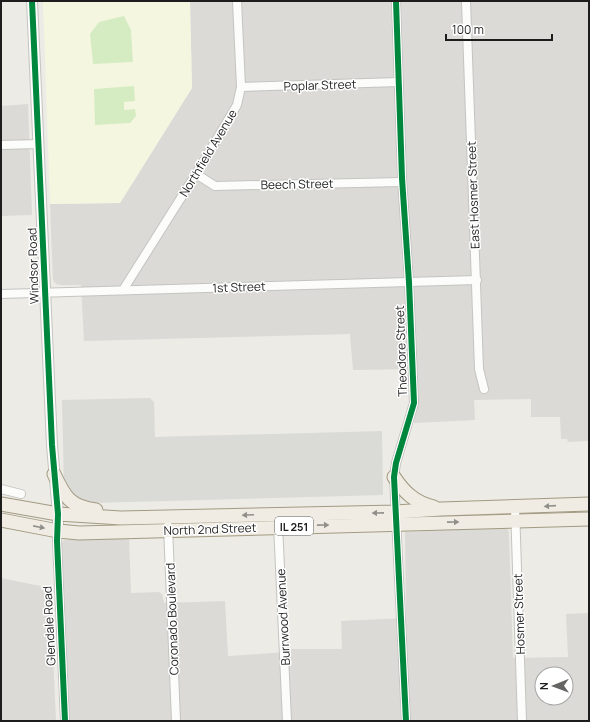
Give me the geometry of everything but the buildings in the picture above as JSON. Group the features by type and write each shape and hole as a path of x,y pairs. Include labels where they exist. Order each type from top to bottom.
{"main road":[{"path":"54,474 64,495 78,505 84,508 105,511 121,518"},
{"path":"394,477 410,496 421,504 441,509"},
{"name":"North 2nd Street","path":"1,504 58,514 121,518 167,517 278,520 396,518 515,521 589,518"},
{"name":"North 2nd Street","path":"396,518 441,509 589,504"},
{"name":"North 2nd Street","path":"1,520 58,531 79,533 168,531 278,520"}],"street":[{"name":"Windsor Road","path":"32,1 45,292 58,531"},
{"name":"Northfield Avenue","path":"123,290 196,174 237,105 241,87 237,1"},
{"name":"Theodore Street","path":"396,1 402,182 409,282 414,403 396,463 394,477 406,721"},
{"name":"East Hosmer Street","path":"466,1 479,369 484,389"},
{"name":"Poplar Street","path":"241,87 399,82"},
{"path":"1,145 39,144"},
{"name":"Beech Street","path":"196,174 215,186 402,182"},
{"name":"1st Street","path":"1,294 477,280"},
{"path":"1,489 21,494"},
{"name":"Hosmer Street","path":"515,507 522,721"},
{"name":"Coronado Boulevard","path":"167,517 176,721"},
{"name":"Burrwood Avenue","path":"278,520 288,721"},
{"name":"Glendale Road","path":"58,531 57,541 65,721"}],"shaded area":[{"path":"43,1 199,1 190,2 192,88 120,203 50,204"},
{"path":"589,1 589,441 568,442 567,439 561,439 560,417 531,417 531,399 474,400 475,420 414,423 417,402 416,369 353,370 350,334 84,341 81,285 61,285 56,284 53,280 50,204 120,203 192,88 190,2"},
{"path":"28,104 32,215 1,216 1,106"},
{"path":"150,398 154,402 155,437 382,431 383,495 93,503 78,498 66,489 64,486 62,400"},
{"path":"508,529 513,658 568,657 566,614 589,613 589,721 68,721 60,546 64,540 129,537 131,593 159,592 162,594 164,603 225,601 228,656 288,652 288,649 342,649 341,621 406,618 405,532"},
{"path":"1,578 50,588 56,721 1,721"}],"green space":[{"path":"124,16 131,30 133,62 93,64 90,34 99,22"},
{"path":"134,86 135,101 124,102 124,110 135,109 136,116 130,123 95,125 94,89"}],"cycle path":[{"path":"32,1 52,445 58,514 57,541 65,721"},
{"path":"396,1 402,178 409,282 414,403 396,463 394,477 406,721"}]}
